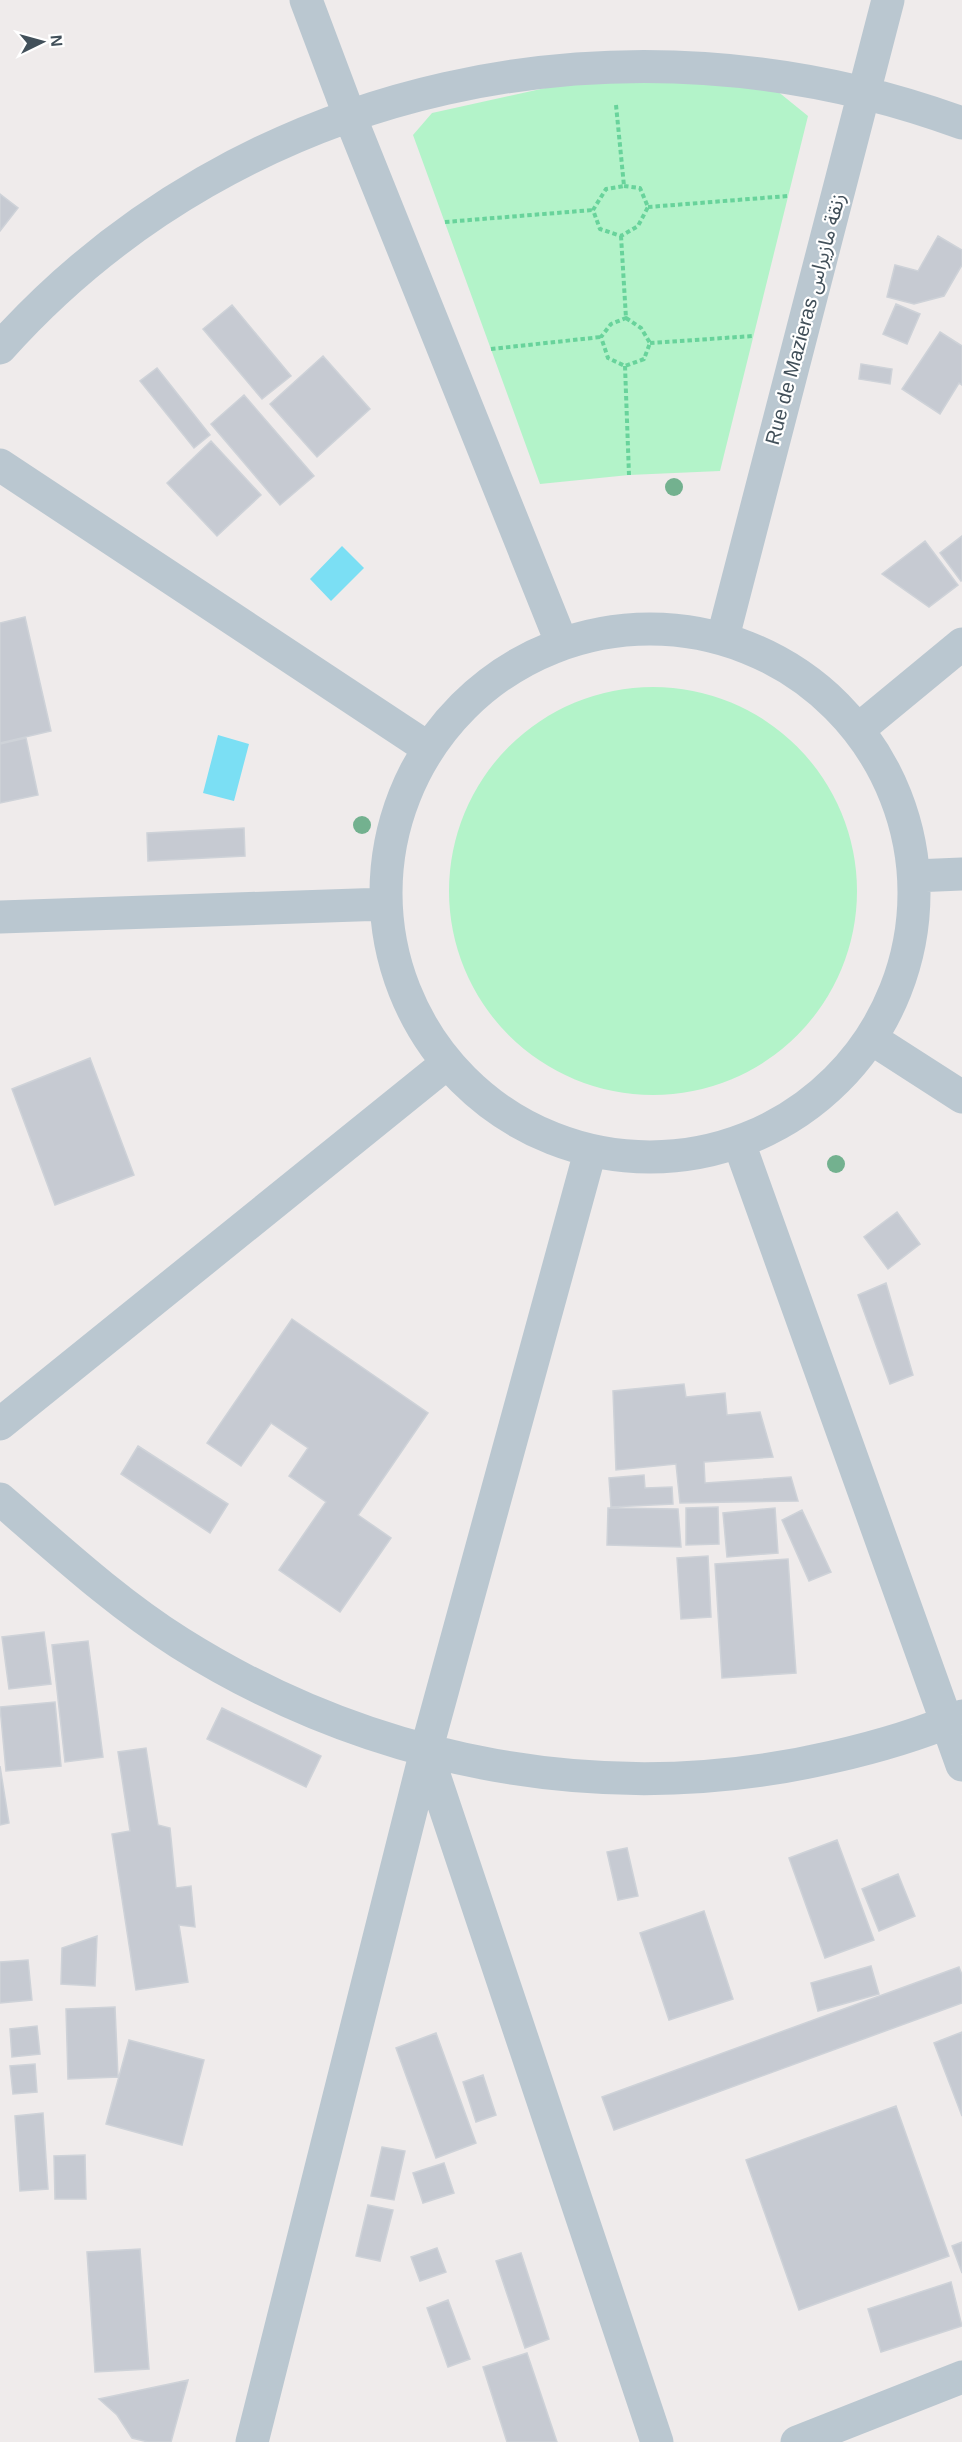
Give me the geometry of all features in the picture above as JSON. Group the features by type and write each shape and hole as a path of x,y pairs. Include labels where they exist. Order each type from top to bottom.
{"street":[{"path":"306,0 347,109 562,644"},
{"name":"Rue de Mazieras زنقة مازيراس","path":"723,637 888,0"},
{"path":"0,348 73,274 164,203 264,146 347,109 407,91 482,74 538,65 596,60 672,60 748,66 865,89 962,123"},
{"path":"0,465 428,748"},
{"path":"672,628 723,637 760,652 786,666 832,701 859,729 884,770 896,795 910,849 914,876 914,904 907,954 891,1002 872,1039 847,1071 824,1094 798,1113 739,1143 689,1156 638,1158 590,1152 546,1137 515,1121 459,1079 446,1064 412,1008 394,959 386,904 391,845 398,816 408,787 428,748 455,714 499,675 524,660 579,637 610,630 672,628"},
{"path":"859,729 962,644"},
{"path":"914,876 962,874"},
{"path":"0,917 386,904"},
{"path":"872,1039 962,1097"},
{"path":"0,1424 446,1064"},
{"path":"739,1143 954,1719 962,1766"},
{"path":"252,2442 426,1751 590,1152"},
{"path":"0,1499 34,1531 59,1548 104,1588 153,1625 204,1658 256,1687 311,1712 368,1734 426,1751 537,1773 594,1778 679,1778 791,1766 874,1746 954,1719"},
{"path":"426,1751 657,2442"},
{"path":"797,2442 962,2377"}],"path":[{"path":"615,97 624,186"},
{"path":"593,210 606,189 624,186 640,188 648,207"},
{"path":"648,207 788,196"},
{"path":"593,210 600,229 621,236 638,226 648,207"},
{"path":"445,222 593,210"},
{"path":"621,236 626,318"},
{"path":"491,350 601,337 611,324 626,318"},
{"path":"626,318 641,328 650,343"},
{"path":"650,343 753,336"},
{"path":"601,337 608,358 625,366 644,359 650,343"},
{"path":"625,366 629,475"}],"green space":[{"path":"604,75 771,86 808,116 720,471 629,475 540,484 413,135 432,113"},
{"path":"653,687 693,691 731,702 783,733 811,761 842,813 853,851 857,891 853,931 842,969 811,1021 783,1049 731,1080 693,1091 653,1095 613,1091 575,1080 523,1049 495,1021 464,969 453,931 449,891 453,851 464,813 495,761 523,733 575,702 613,691"}],"water":[{"path":"342,546 364,568 331,601 310,579"},
{"path":"218,735 249,744 234,801 203,793"}],"building":[{"path":"0,194 18,208 0,231"},
{"path":"938,236 962,250 962,265 944,296 914,304 887,297 895,265 918,271"},
{"path":"896,304 920,314 907,344 883,334"},
{"path":"232,305 291,376 262,399 203,329"},
{"path":"940,332 962,346 962,385 959,383 940,414 902,389"},
{"path":"323,356 370,409 317,457 270,404"},
{"path":"861,364 892,369 890,384 859,379"},
{"path":"157,368 210,435 194,448 140,381"},
{"path":"244,395 314,476 280,505 211,424"},
{"path":"211,441 261,495 217,536 167,483"},
{"path":"962,536 962,580 961,581 940,553"},
{"path":"925,541 958,585 929,607 882,574"},
{"path":"25,617 51,731 0,743 0,623"},
{"path":"26,738 38,795 0,803 0,744"},
{"path":"244,828 245,856 148,861 147,833"},
{"path":"90,1058 134,1175 55,1205 12,1089"},
{"path":"897,1212 920,1244 888,1269 864,1237"},
{"path":"886,1283 913,1375 890,1384 858,1295"},
{"path":"292,1319 428,1413 358,1515 391,1538 340,1612 279,1570 326,1502 289,1476 308,1448 271,1423 241,1466 207,1443"},
{"path":"684,1384 686,1397 725,1393 727,1415 760,1412 773,1457 704,1462 705,1483 791,1477 798,1501 680,1503 676,1464 616,1470 613,1391"},
{"path":"138,1446 228,1504 210,1533 121,1474"},
{"path":"644,1475 645,1488 672,1487 673,1504 611,1507 609,1478"},
{"path":"718,1507 719,1544 686,1545 686,1508"},
{"path":"608,1508 678,1509 681,1547 607,1545"},
{"path":"775,1508 778,1553 727,1557 723,1513"},
{"path":"802,1510 831,1572 809,1581 782,1520"},
{"path":"708,1556 711,1617 681,1619 677,1558"},
{"path":"788,1559 796,1673 722,1678 715,1564"},
{"path":"44,1632 51,1684 9,1689 2,1637"},
{"path":"88,1641 103,1757 65,1762 52,1645"},
{"path":"55,1702 61,1766 6,1771 0,1707"},
{"path":"222,1708 321,1756 306,1787 207,1739"},
{"path":"146,1748 158,1825 170,1828 176,1888 191,1886 195,1927 179,1925 188,1982 136,1990 112,1834 130,1831 118,1752"},
{"path":"0,1766 9,1823 0,1825"},
{"path":"837,1840 874,1940 825,1958 789,1858"},
{"path":"627,1848 638,1896 618,1900 607,1852"},
{"path":"898,1874 915,1916 879,1931 862,1889"},
{"path":"704,1911 733,1999 669,2020 640,1933"},
{"path":"97,1936 95,1986 61,1984 62,1948"},
{"path":"28,1960 32,2000 0,2003 0,1962"},
{"path":"871,1966 879,1994 818,2011 811,1983"},
{"path":"959,1967 962,1975 962,2003 614,2130 602,2097"},
{"path":"115,2007 118,2077 68,2079 66,2009"},
{"path":"37,2026 40,2054 12,2057 10,2029"},
{"path":"962,2032 962,2116 934,2043"},
{"path":"436,2033 476,2143 436,2158 396,2048"},
{"path":"129,2040 204,2060 182,2145 106,2124"},
{"path":"35,2064 37,2092 13,2094 10,2066"},
{"path":"483,2075 496,2115 476,2122 463,2082"},
{"path":"896,2106 949,2256 799,2310 746,2160"},
{"path":"43,2113 48,2189 20,2191 15,2116"},
{"path":"382,2147 405,2151 394,2200 371,2196"},
{"path":"85,2155 86,2199 55,2199 54,2156"},
{"path":"444,2163 454,2193 423,2203 413,2173"},
{"path":"368,2205 393,2210 380,2261 356,2256"},
{"path":"962,2242 962,2273 952,2246"},
{"path":"437,2248 446,2272 420,2281 411,2257"},
{"path":"140,2249 149,2369 95,2372 87,2252"},
{"path":"521,2253 549,2339 525,2348 496,2261"},
{"path":"951,2282 962,2326 881,2352 868,2309"},
{"path":"448,2300 470,2359 448,2367 427,2308"},
{"path":"527,2353 557,2442 507,2442 483,2367"},
{"path":"188,2380 171,2442 148,2442 132,2438 117,2415 99,2399"}]}
